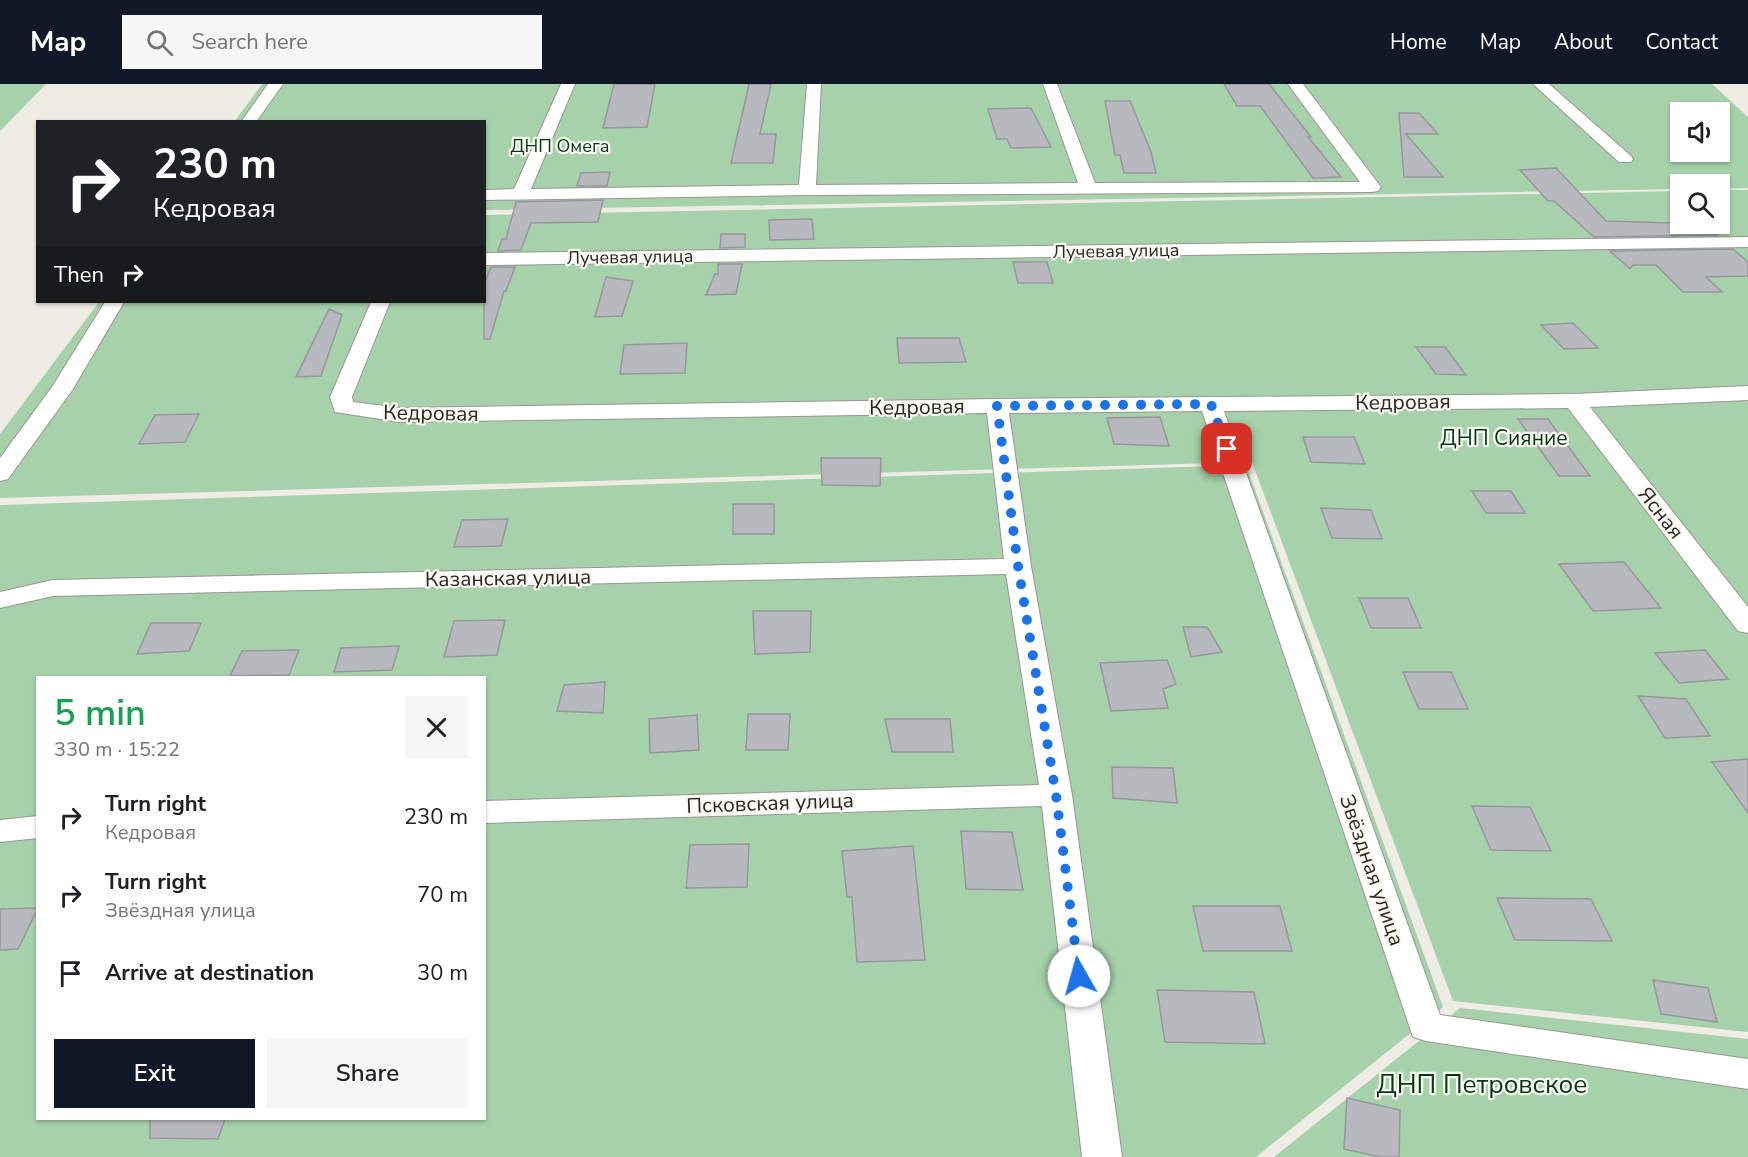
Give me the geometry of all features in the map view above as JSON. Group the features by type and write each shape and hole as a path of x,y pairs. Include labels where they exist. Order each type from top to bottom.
{"street":[{"path":"249,120 276,84"},
{"path":"520,195 568,84"},
{"path":"807,190 814,84"},
{"path":"1050,84 1089,189"},
{"path":"486,195 807,190 1372,187 1295,84"},
{"path":"1540,84 1625,159"},
{"name":"Лучевая улица","path":"486,259 1748,242"},
{"path":"0,474 62,389 113,303"},
{"name":"Кедровая","path":"380,303 341,397 343,407 400,415 997,406 1574,401 1748,393"},
{"name":"Ясная","path":"1574,401 1748,625"},
{"name":"Звёздная улица","path":"1211,404 1426,1027 1748,1074"},
{"path":"997,406 1018,566 1056,795 1102,1157"},
{"name":"Казанская улица","path":"0,600 53,588 1018,566"},
{"name":"Псковская улица","path":"486,812 1056,795"},
{"path":"0,831 36,827"}],"green space":[{"path":"0,84 46,84 0,131"},
{"name":"ДНП Омега","path":"262,84 1712,84 1748,117 1748,188 1730,189 1730,174 1670,174 1670,189 486,210 486,120 235,120"},
{"name":"ДНП Сияние","path":"1730,190 1748,190 1748,1032 1453,1001 1252,462 0,498 0,434 98,303 486,303 486,215 1670,191 1670,234 1730,234"},
{"path":"1246,465 1443,1007 1256,1157 0,1157 0,505"},
{"name":"ДНП Петровское","path":"1460,1008 1748,1039 1748,1157 1274,1157"}],"building":[{"path":"614,84 655,84 647,127 603,128"},
{"path":"749,84 771,84 760,134 776,134 773,163 731,163"},
{"path":"1224,84 1269,84 1341,177 1313,178 1260,106 1237,106"},
{"path":"1105,101 1130,101 1151,152 1156,173 1124,173 1120,155 1115,155"},
{"path":"1031,108 1051,147 1011,148 1007,139 997,139 988,109"},
{"path":"1399,113 1419,113 1438,134 1406,134 1443,177 1404,177"},
{"path":"1556,168 1606,221 1670,223 1670,234 1717,235 1594,237 1554,201 1548,201 1520,170"},
{"path":"610,172 607,186 577,186 581,173"},
{"path":"603,200 598,222 531,223 521,250 498,251 502,239 506,239 516,202"},
{"path":"812,219 814,239 770,240 769,220"},
{"path":"721,234 745,234 745,247 720,248"},
{"path":"1733,249 1748,262 1748,276 1706,277 1722,292 1683,292 1656,265 1633,265 1630,269 1610,251"},
{"path":"1013,262 1047,262 1053,283 1018,283"},
{"path":"718,264 742,264 736,294 706,295 715,274 718,274"},
{"path":"491,267 515,267 506,291 504,291 490,339 484,339 486,279"},
{"path":"606,277 633,281 622,316 595,317"},
{"path":"329,309 342,315 321,376 296,377"},
{"path":"1573,323 1598,348 1564,349 1541,325"},
{"path":"897,338 959,338 966,362 899,363"},
{"path":"687,343 685,373 620,374 624,345"},
{"path":"1416,347 1445,347 1466,375 1436,374"},
{"path":"199,414 185,442 139,444 155,415"},
{"path":"1160,417 1169,446 1114,444 1107,418"},
{"path":"1518,419 1548,419 1590,476 1559,476"},
{"path":"1303,437 1354,437 1365,464 1311,462"},
{"path":"821,458 881,458 880,486 822,485"},
{"path":"1472,491 1511,491 1525,513 1486,513"},
{"path":"733,504 774,504 774,534 733,534"},
{"path":"1321,508 1371,510 1382,539 1332,538"},
{"path":"508,519 501,546 454,547 462,520"},
{"path":"1624,562 1661,608 1593,611 1559,564"},
{"path":"1359,598 1408,598 1421,628 1371,628"},
{"path":"753,611 811,611 810,652 755,654"},
{"path":"505,620 497,655 444,657 454,621"},
{"path":"151,623 201,623 189,651 137,654"},
{"path":"1183,627 1207,627 1222,652 1191,657"},
{"path":"399,646 392,670 334,672 341,648"},
{"path":"299,650 289,675 230,676 242,651"},
{"path":"1705,650 1728,679 1679,683 1655,653"},
{"path":"1167,660 1176,684 1163,689 1168,708 1111,711 1100,663"},
{"path":"1403,672 1451,672 1468,709 1419,709"},
{"path":"605,682 603,713 557,711 564,685"},
{"path":"1638,696 1686,699 1710,736 1665,738"},
{"path":"748,714 790,714 788,750 746,750"},
{"path":"697,715 699,750 650,753 649,719"},
{"path":"885,719 950,719 953,752 892,752"},
{"path":"1748,759 1748,813 1712,762"},
{"path":"1112,767 1173,768 1177,803 1113,798"},
{"path":"1472,806 1530,807 1551,851 1491,850"},
{"path":"961,831 1012,832 1023,890 966,889"},
{"path":"749,844 747,887 686,888 690,845"},
{"path":"913,846 925,960 857,962 852,897 847,897 842,851"},
{"path":"1497,898 1591,899 1612,941 1515,940"},
{"path":"1193,906 1280,906 1292,951 1203,951"},
{"path":"36,908 18,949 0,950 0,909"},
{"path":"1653,980 1708,988 1717,1022 1661,1014"},
{"path":"1157,990 1254,992 1265,1044 1165,1042"},
{"path":"1347,1098 1400,1110 1399,1157 1380,1157 1344,1149"},
{"path":"150,1120 225,1120 218,1139 150,1138"}],"route":[{"path":"1079,976 1056,795 1018,566 997,406 1211,404 1227,449"}]}
